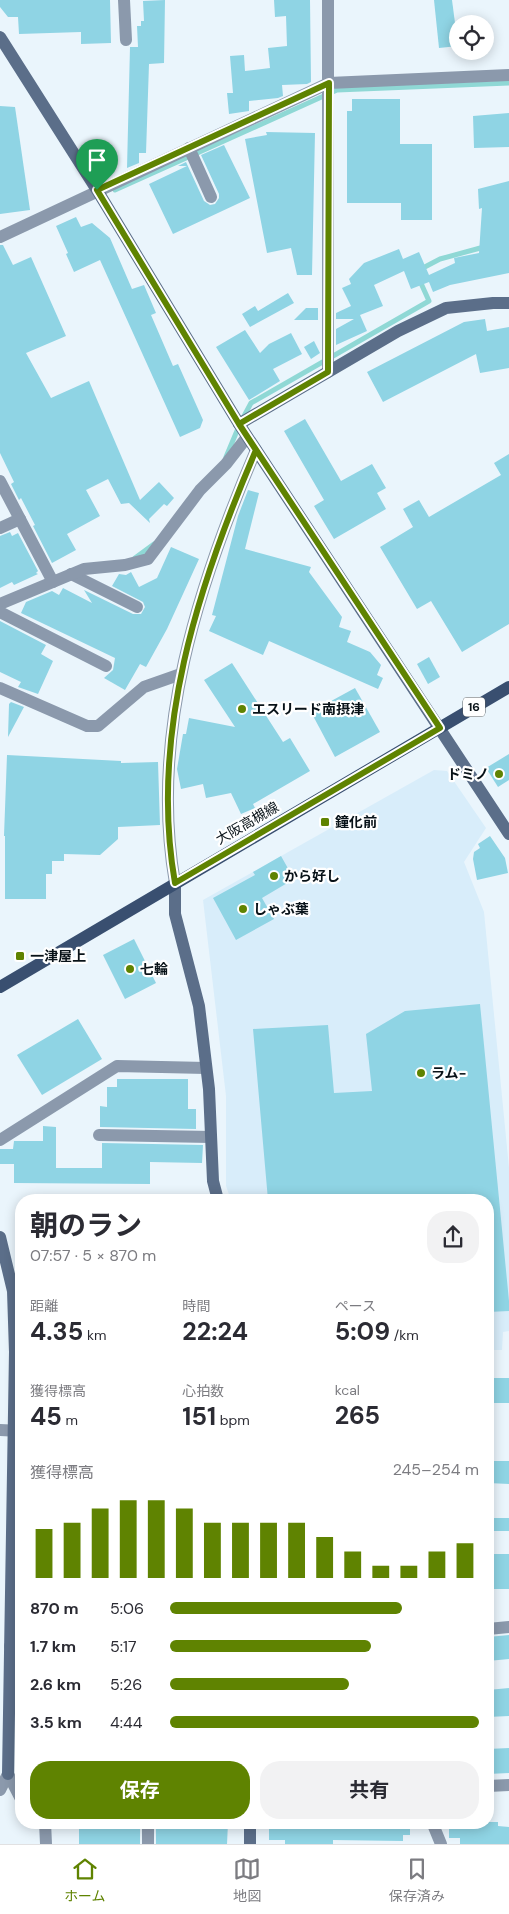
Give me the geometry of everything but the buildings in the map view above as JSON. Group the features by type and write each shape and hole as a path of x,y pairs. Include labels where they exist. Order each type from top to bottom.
{"main road":[{"name":"大阪高槻線","path":"0,987 509,687"}],"street":[{"path":"124,0 126,40"},
{"path":"328,0 328,363"},
{"path":"0,37 97,190 247,437 509,834"},
{"path":"0,237 189,148 329,91 509,75"},
{"path":"189,148 211,197"},
{"path":"239,424 328,363 446,308 509,303"},
{"path":"0,604 84,569 125,565 148,559 200,490 226,464 247,437"},
{"path":"216,1194 213,1181 206,1068 199,1006 175,914 175,883 169,848 168,788 170,741 181,674 199,600 240,486 256,450"},
{"path":"0,480 53,582"},
{"path":"0,528 20,519"},
{"path":"71,574 137,607"},
{"path":"0,612 106,666"},
{"path":"0,688 87,726 98,726 144,687 181,674"},
{"path":"0,1140 117,1066 206,1068"},
{"path":"99,1135 211,1138"},
{"path":"0,1237 14,1290 15,1337"},
{"path":"0,1430 15,1430"},
{"path":"494,1628 509,1627"},
{"path":"0,1790 8,1774 15,1662"},
{"path":"8,1774 15,1787"},
{"path":"494,1786 509,1785"},
{"path":"45,1829 46,1844"},
{"path":"148,1829 148,1844"},
{"path":"250,1829 250,1844"},
{"path":"435,1829 441,1844"}],"shaded area":[{"path":"434,770 447,771 486,828 464,862 484,912 509,1168 509,1331 503,1332 502,1350 494,1350 494,1194 229,1194 226,1186 226,1096 203,900"}],"waterway":[{"path":"115,190 337,90 509,83"},
{"path":"419,270 440,259 484,247"},
{"path":"243,418 251,403 429,301 420,281"},
{"path":"226,457 239,426"},
{"path":"135,558 154,544"}],"place":[{"name":"エスリード南摂津","path":"242,709"},
{"name":"ドミノ","path":"499,774"},
{"name":"鐘化前","path":"325,822"},
{"name":"から好し","path":"274,876"},
{"name":"しゃぶ葉","path":"243,909"},
{"name":"一津屋上","path":"20,956"},
{"name":"七輪","path":"130,969"},
{"name":"ラム−","path":"421,1073"}],"route":[{"path":"97,190 239,424 256,450 240,486 199,600 181,674 170,741 168,788 169,848 175,883 440,728 239,424 328,372 329,83 97,190"}]}
